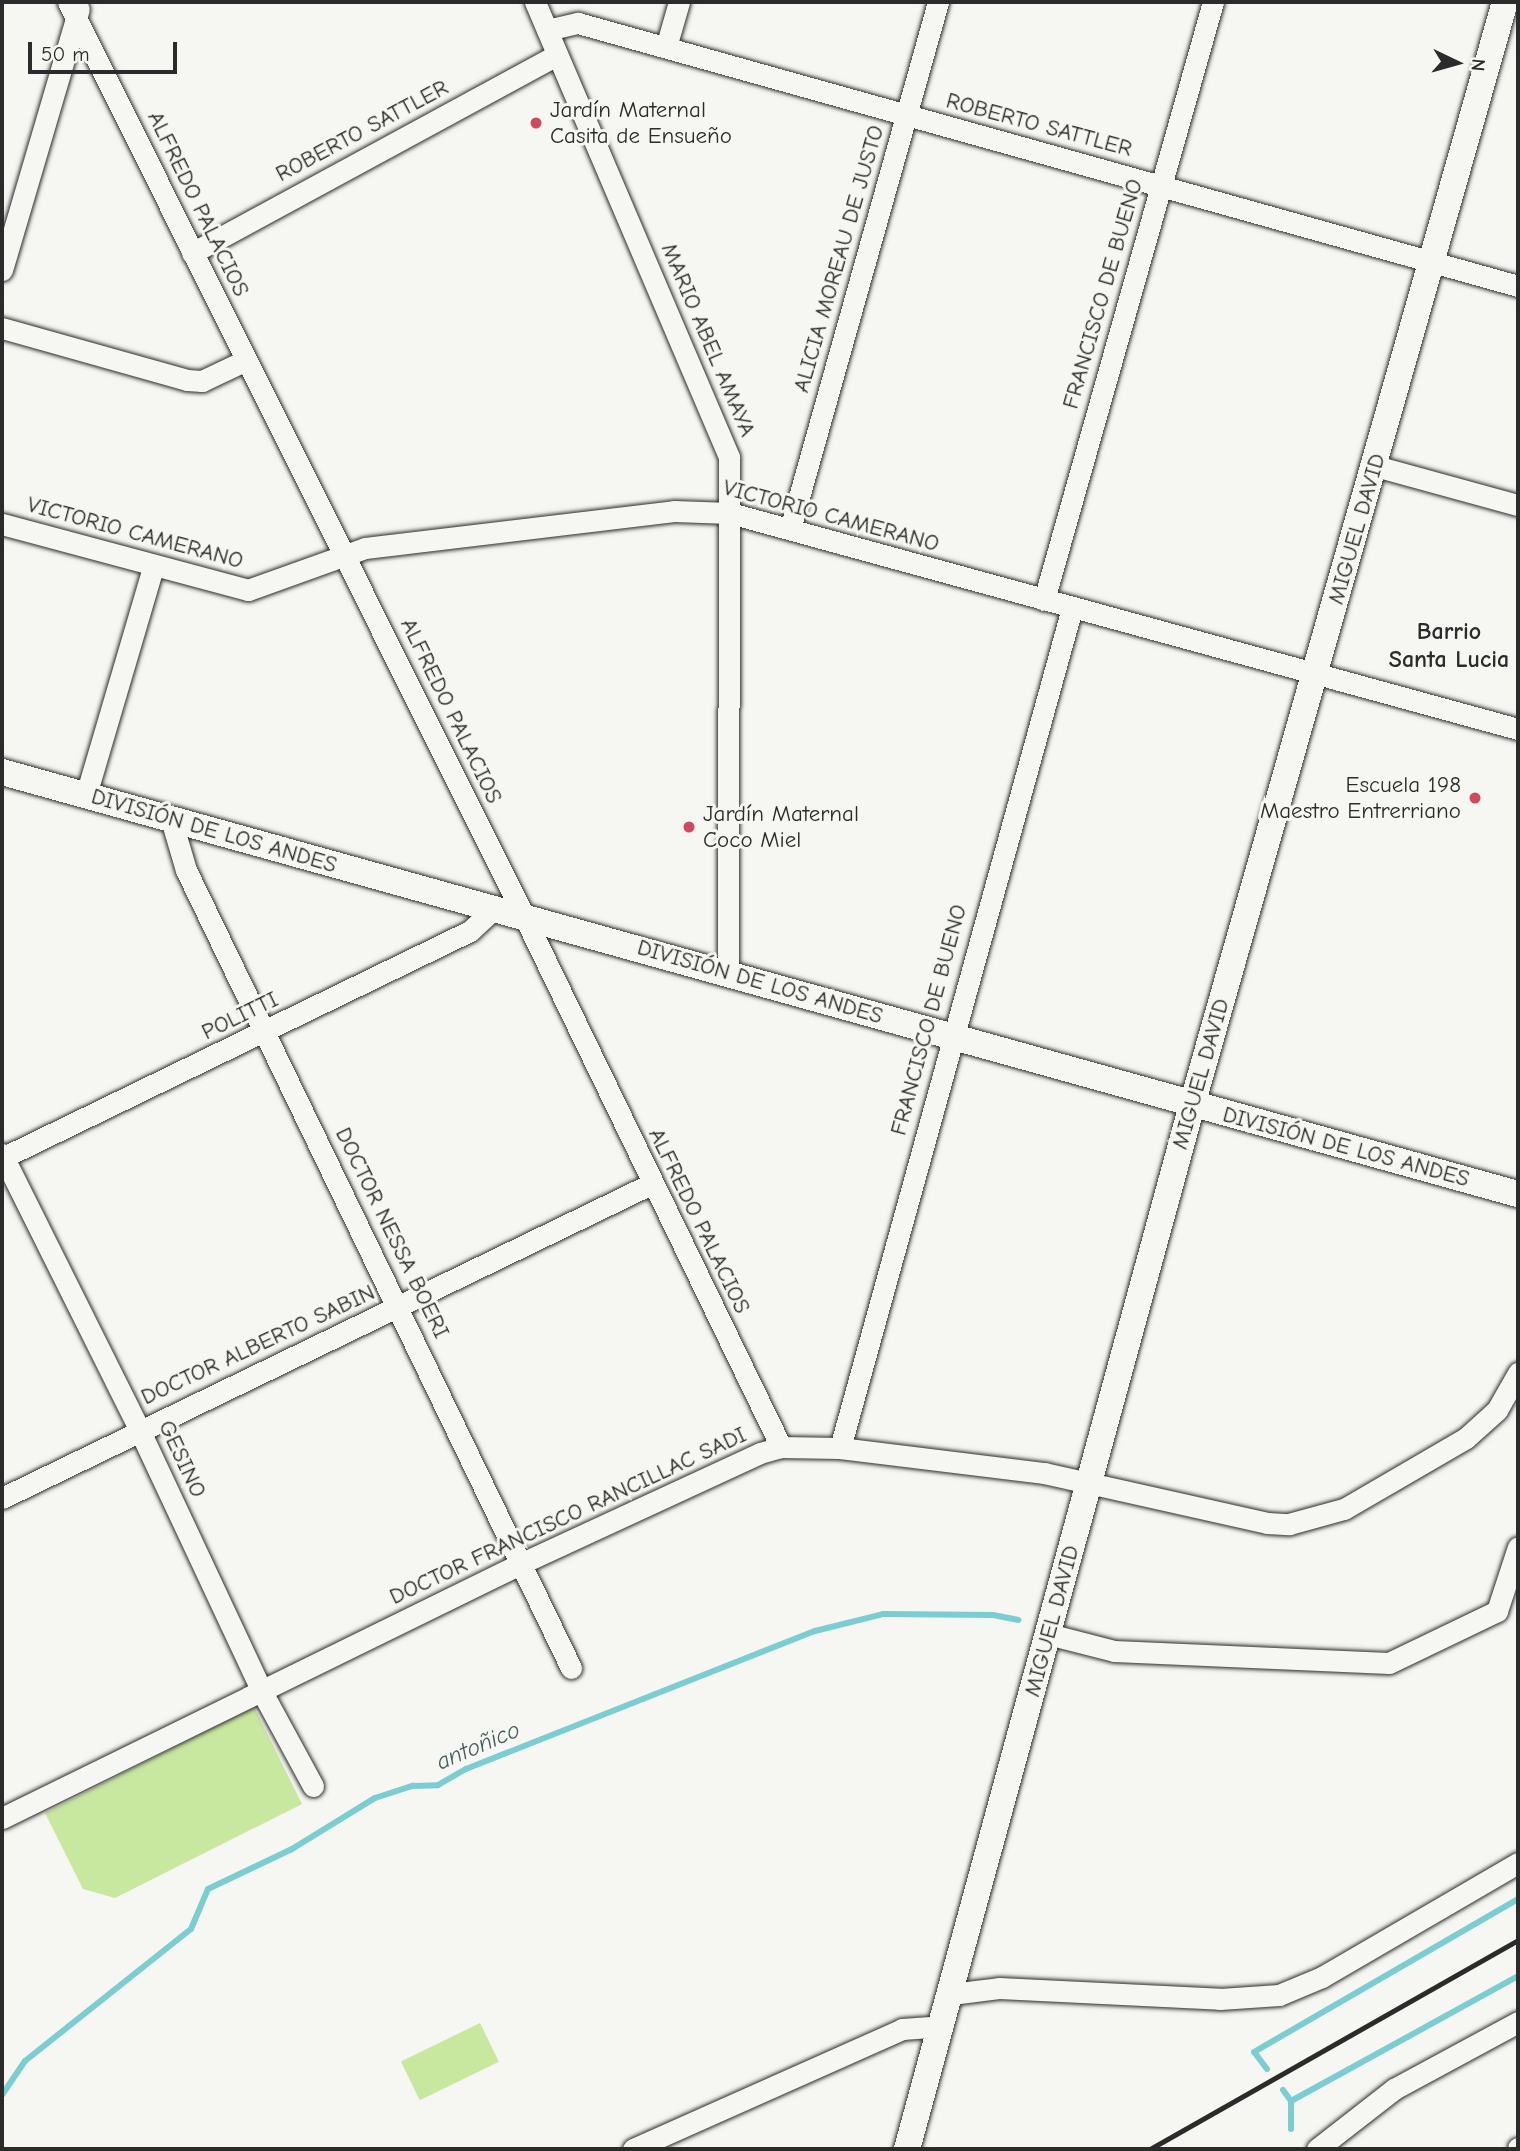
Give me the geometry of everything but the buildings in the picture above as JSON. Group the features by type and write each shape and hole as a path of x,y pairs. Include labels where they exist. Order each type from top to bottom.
{"street":[{"name":"MARIO ABEL AMAYA","path":"535,2 729,457 728,972"},
{"path":"666,47 679,2"},
{"name":"ALICIA MOREAU DE JUSTO","path":"790,529 938,2"},
{"name":"FRANCISCO DE BUENO","path":"1044,600 1213,2"},
{"name":"MIGUEL DAVID","path":"907,2149 1192,1105 1505,2"},
{"path":"2,270 76,6"},
{"name":"ALFREDO PALACIOS","path":"76,6 192,253 524,916 651,1184 781,1447"},
{"name":"ROBERTO SATTLER","path":"547,30 578,23 1518,286"},
{"name":"ROBERTO SATTLER","path":"192,253 558,55"},
{"path":"2,328 187,380 202,381 246,360"},
{"path":"1375,466 1518,505"},
{"name":"VICTORIO CAMERANO","path":"2,524 152,567 248,590 343,553 674,511 730,513 1518,729"},
{"path":"86,795 152,567"},
{"name":"FRANCISCO DE BUENO","path":"840,1448 951,1037 1072,608"},
{"name":"DIVISIÓN DE LOS ANDES","path":"2,772 1518,1194"},
{"name":"DOCTOR NESSA BOERI","path":"171,819 186,870 400,1307 571,1668"},
{"name":"POLITTI","path":"2,1156 265,1034 470,931 494,909"},
{"name":"GESINO","path":"2,1156 139,1429 262,1692 313,1786"},
{"name":"DOCTOR ALBERTO SABIN","path":"2,1498 139,1429 400,1307 651,1184"},
{"name":"DOCTOR FRANCISCO RANCILLAC SADI","path":"2,1818 520,1564 781,1447 840,1448 1090,1482 1267,1523 1308,1522 1344,1509 1466,1438 1497,1410 1518,1373"},
{"path":"1048,1634 1114,1651 1390,1663 1497,1611 1518,1547"},
{"path":"951,1994 999,1988 1232,2000 1279,1995 1322,1977 1518,1863"},
{"path":"1317,2149 1394,2090 1518,2022"},
{"path":"633,2149 902,2029 941,2026"}],"green space":[{"path":"254,1707 302,1804 115,1898 83,1889 45,1813"},
{"path":"480,2023 499,2062 420,2100 401,2062"}],"waterway":[{"name":"antoñico","path":"2,2095 25,2061 191,1929 208,1889 292,1849 375,1798 413,1786 438,1785 466,1769 815,1631 883,1614 993,1615 1019,1620"},
{"path":"1267,2069 1254,2052 1518,1899"},
{"path":"1291,2129 1291,2101 1518,1976"},
{"path":"1283,2090 1291,2101"}],"railway":[{"path":"1150,2149 1518,1940"}],"place":[{"name":"Jardín Maternal Casita de Ensueño","path":"536,123"},
{"name":"Escuela 198 Maestro Entrerriano","path":"1475,798"},
{"name":"Jardín Maternal Coco Miel","path":"689,827"}],"district":[{"name":"Barrio Santa Lucia","path":"1449,646"}]}
